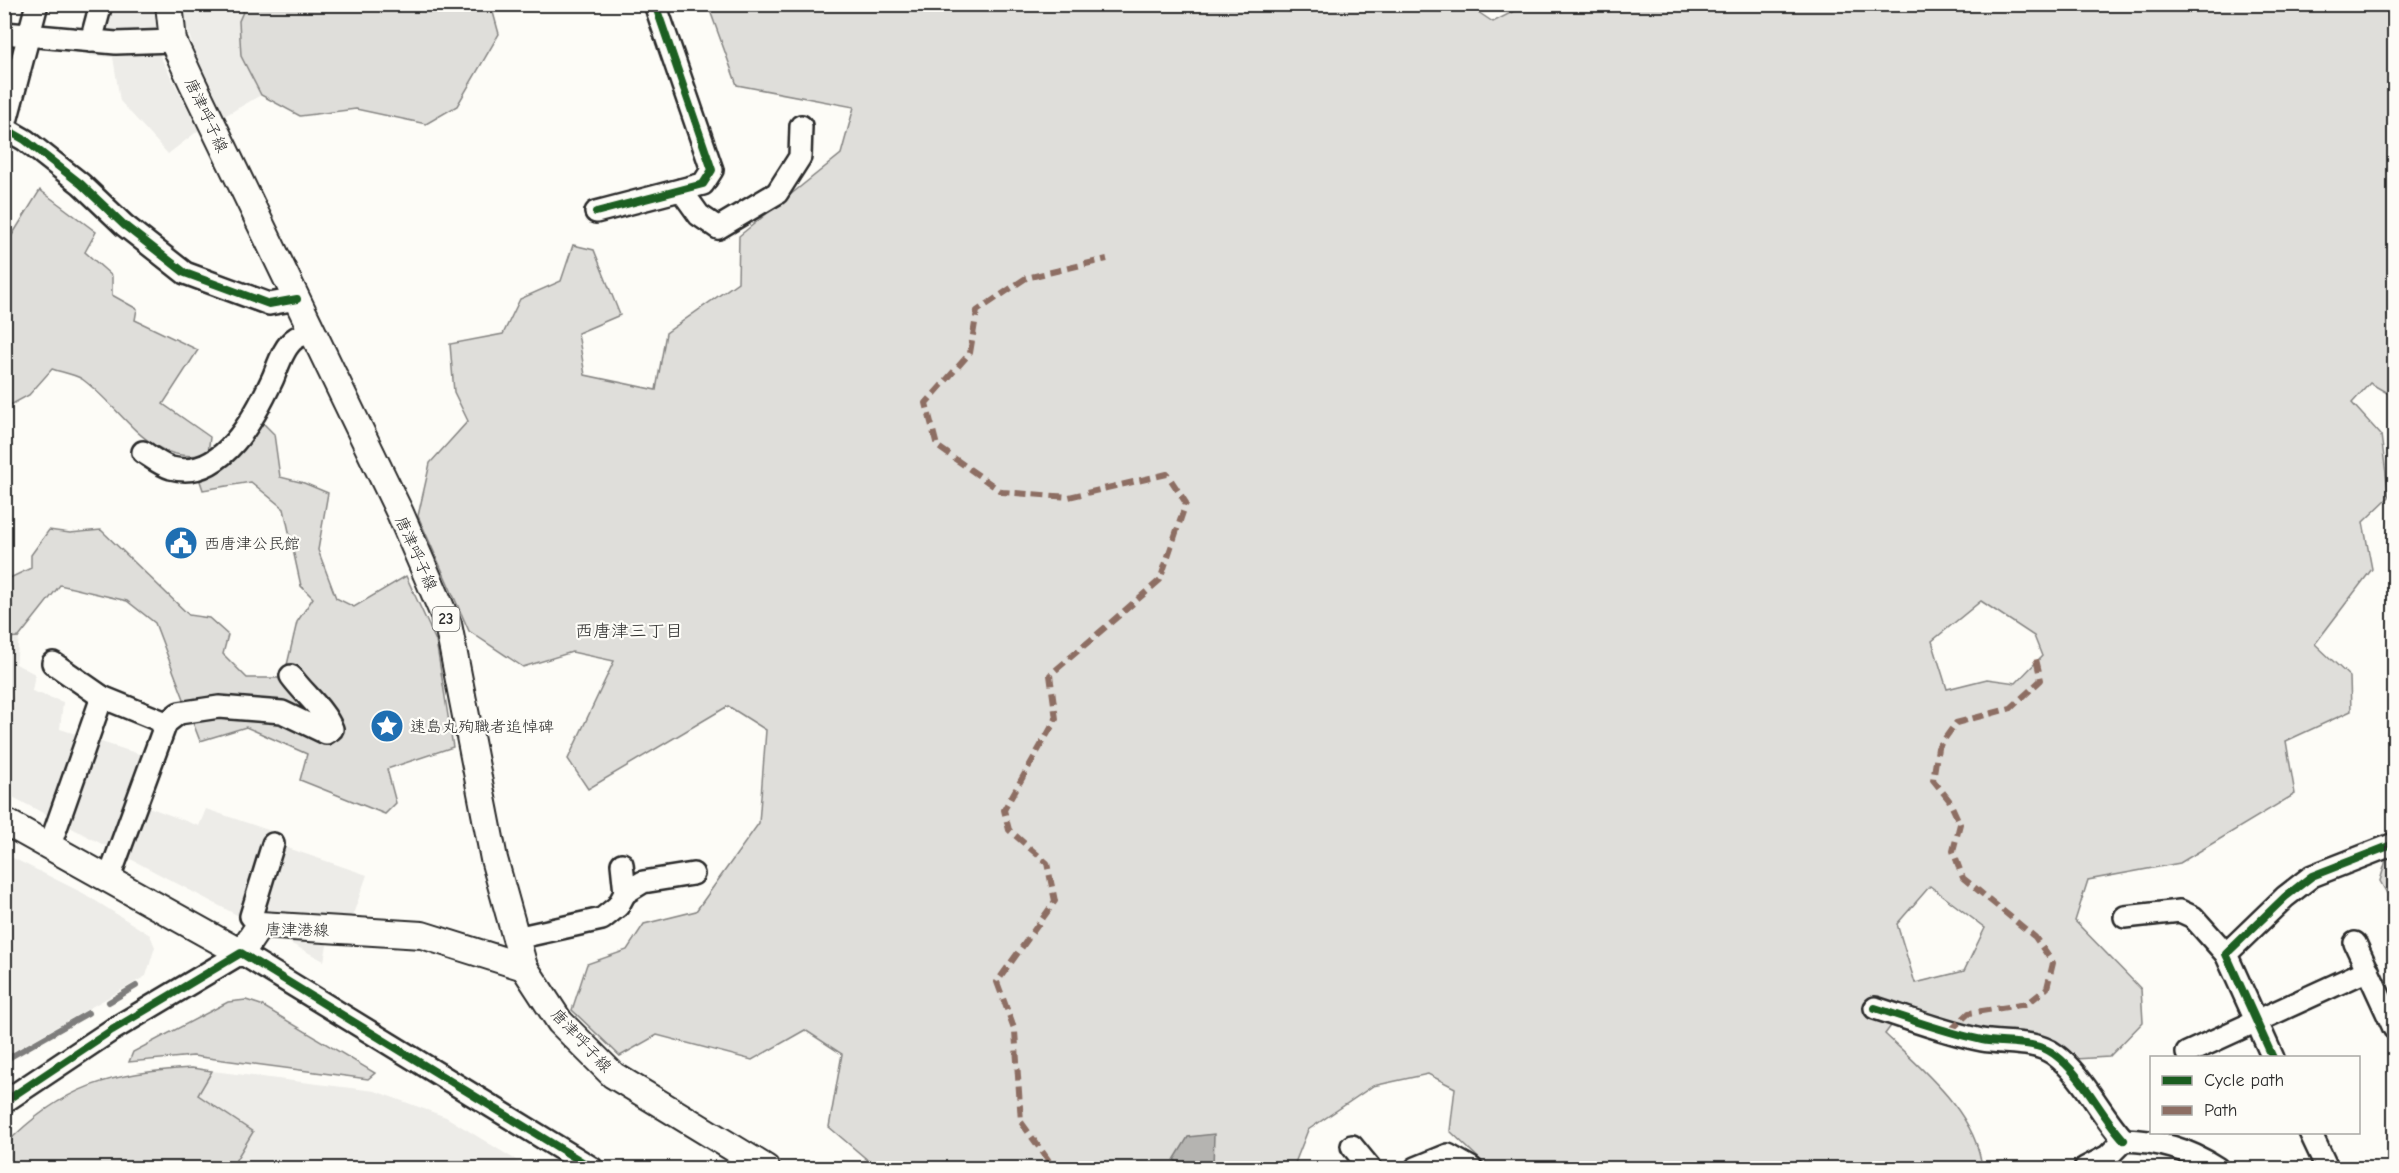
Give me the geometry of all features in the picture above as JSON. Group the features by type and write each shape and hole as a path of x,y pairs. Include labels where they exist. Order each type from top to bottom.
{"main road":[{"name":"唐津呼子線","path":"169,4 173,41 400,513 448,624 494,859 524,967 560,1022 614,1075 766,1168"},
{"path":"4,820 241,953"},
{"name":"唐津港線","path":"241,953 260,925 422,935 524,967"}],"street":[{"path":"37,4 5,128 25,140 81,184 124,225 186,273 269,304 297,299"},
{"path":"91,41 101,4"},
{"path":"596,212 703,184 712,170 655,4"},
{"path":"4,33 91,41 173,41"},
{"path":"681,190 699,215 718,228 777,193 800,156 801,126"},
{"path":"143,452 170,467 190,470 221,457 242,434 266,394 286,350 295,338 314,332"},
{"path":"53,663 102,697 166,723"},
{"path":"109,878 166,723 179,713 219,707 282,712 326,732 332,729 327,718 304,695 291,676"},
{"path":"50,845 102,697"},
{"path":"260,925 251,916 273,844"},
{"path":"2226,954 2285,897 2312,876 2394,844"},
{"path":"622,864 625,893"},
{"path":"516,938 602,919 618,906 625,893 643,882 693,874"},
{"path":"2125,917 2180,911 2193,917 2226,954 2272,1056"},
{"path":"2355,943 2394,1028"},
{"path":"4,1102 112,1030 241,953 592,1168"},
{"path":"2187,1053 2367,970"},
{"path":"1875,1008 1981,1040 2034,1046 2053,1053 2082,1082 2108,1122 2124,1140 2150,1141 2181,1148 2217,1168"},
{"path":"2311,1134 2327,1168"},
{"path":"2085,1168 2109,1156 2124,1140"},
{"path":"1352,1146 1370,1168"},
{"path":"1416,1168 1448,1155 1471,1168"}],"shaded area":[{"path":"1466,4 1493,22 1528,4 2394,5 2394,397 2370,383 2352,403 2381,435 2389,497 2363,522 2372,569 2315,644 2350,677 2351,711 2286,741 2295,794 2180,863 2088,880 2075,921 2141,989 2143,1022 2109,1057 2075,1059 2037,1034 1990,1032 1902,1011 1885,1034 1931,1078 1959,1111 1978,1148 1982,1168 1489,1168 1450,1131 1455,1088 1428,1074 1373,1086 1308,1130 1295,1163 1299,1168 877,1168 829,1127 842,1054 805,1030 752,1060 657,1035 620,1056 572,1010 587,964 627,950 644,924 696,911 759,823 766,730 728,706 588,789 568,759 614,661 572,652 523,667 469,631 418,516 430,463 468,421 454,392 450,344 503,334 520,299 561,281 573,245 594,250 620,315 578,333 585,375 656,390 666,333 738,282 739,236 841,154 854,107 737,85 708,5","holes":["1981,601 2034,636 2042,656 2016,683 1987,679 1947,689 1932,641","1930,886 1985,928 1964,971 1915,983 1897,924"]},
{"path":"103,5 154,5 160,56 199,130 168,154 120,101 113,57 89,56"},
{"path":"183,5 246,5 239,21 241,56 261,95 221,118 207,92 185,22"},
{"path":"246,5 491,5 499,34 457,106 426,124 356,109 300,116 261,95 241,56 239,21"},
{"path":"40,190 96,232 85,252 112,276 112,295 137,309 135,320 198,350 163,404 210,437 208,454 187,456 169,452 153,444 82,379 52,369 29,395 5,408 4,248"},
{"path":"262,422 274,434 280,477 304,483 328,493 318,550 336,598 354,607 406,576 436,641 453,747 387,769 396,803 385,814 300,780 307,754 246,727 200,741 155,623 127,601 60,585 19,637 5,638 5,577 8,579 31,568 31,555 49,530 70,533 101,530 189,615 209,618 228,635 223,654 247,678 284,678 297,622 313,598 301,586 284,509 251,482 203,490 199,478 236,456"},
{"path":"19,637 16,664 35,674 32,691 63,702 60,729 155,759 143,805 199,826 206,809 277,833 276,844 367,875 345,937 328,940 324,961 5,793 5,638"},
{"path":"2394,851 2394,906 2380,881 2388,853"},
{"path":"5,854 83,893 150,935 155,947 146,976 5,1056"},
{"path":"246,1000 261,1005 375,1073 368,1079 193,1056 129,1062 133,1052 228,1002"},
{"path":"192,1068 212,1071 198,1095 253,1132 231,1168 5,1168 5,1145 47,1108 68,1096 113,1079 163,1070"},
{"path":"212,1071 375,1091 446,1117 529,1168 231,1168 253,1132 198,1095"},
{"path":"1214,1134 1213,1168 1187,1168 1174,1160 1188,1137"}],"waterway":[{"path":"109,1002 136,986"},
{"path":"5,1060 88,1013"}],"marked path":[{"path":"1066,1168 1049,1161 1021,1122 1015,1031 997,982 1055,901 1047,863 1009,830 1004,810 1056,719 1050,675 1160,580 1186,503 1167,474 1069,497 1002,492 937,446 926,403 970,353 977,311 1026,278 1107,259"},
{"path":"1950,1031 1969,1013 2027,1004 2047,988 2053,963 2035,937 1963,878 1953,851 1960,824 1949,800 1933,780 1938,748 1956,723 2011,708 2041,680 2035,655"}],"cycle path":[{"path":"596,212 703,184 712,170 655,4"},
{"path":"4,128 25,140 81,184 124,225 185,273 269,304 297,299"},
{"path":"2272,1056 2226,954 2285,897 2312,876 2394,844"},
{"path":"4,1102 112,1030 241,953 592,1168"},
{"path":"1875,1008 1969,1037 2029,1044 2054,1054 2083,1084 2124,1140"}],"place":[{"name":"西唐津公民館","path":"181,543"},
{"name":"速島丸殉職者追悼碑","path":"387,726"}],"district":[{"name":"西唐津三丁目","path":"629,631"}]}
